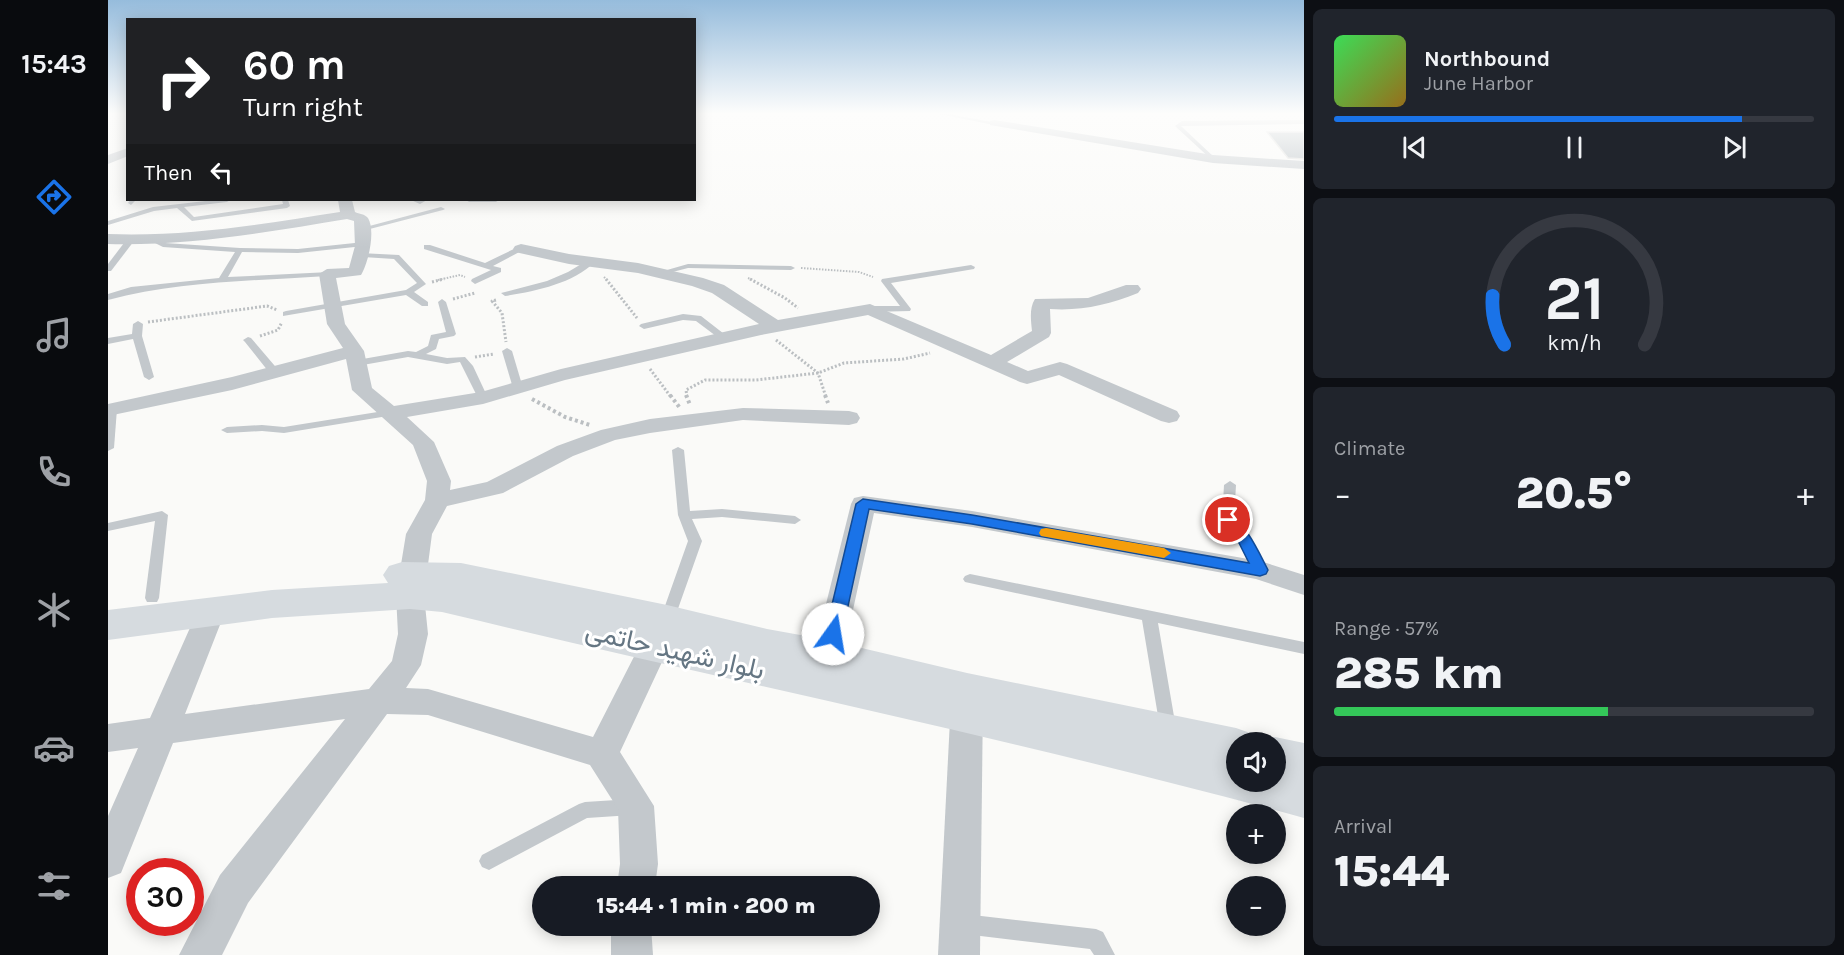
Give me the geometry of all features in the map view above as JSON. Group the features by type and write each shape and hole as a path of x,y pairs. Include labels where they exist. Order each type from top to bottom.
{"main road":[{"name":"بلوار شهید حاتمی","path":"108,625 411,585 461,576 661,634 967,702 1169,732 1226,745"},
{"name":"بلوار شهید حاتمی","path":"108,602 226,588 411,585"},
{"name":"بلوار شهید حاتمی","path":"661,634 767,645 828,656 967,702 1226,775"},
{"path":"1286,760 1304,764"},
{"path":"1286,791 1304,796"}],"street":[{"path":"1213,159 1304,165"},
{"path":"345,201 348,215"},
{"path":"108,239 156,240 211,235 348,215 361,219 363,243 355,272 327,274 336,324 356,357 362,390 423,442 439,481 437,500 419,534 411,585 413,634 406,665 234,889 200,955"},
{"path":"108,224 113,230 108,234"},
{"path":"521,249 591,262 638,267 657,274 697,282 718,289 768,327"},
{"path":"992,363 1042,333 1041,303 1083,306 1102,302 1132,289"},
{"path":"390,413 483,398 561,375 643,358 768,327 870,309 1027,378 1060,368 1169,416"},
{"path":"110,409 199,393 356,357"},
{"path":"437,500 494,488 565,451 609,435 693,419 743,414 840,418"},
{"path":"828,656 863,504 972,519 1260,570 1304,585"},
{"path":"108,860 211,612"},
{"path":"602,754 661,634"},
{"path":"108,738 380,701 428,702 602,754 636,806 639,864 637,876"},
{"path":"959,939 967,702"},
{"path":"631,936 632,955"}],"lane":[{"path":"108,224 153,209 219,201"},
{"path":"179,206 192,219 287,206 285,201"},
{"path":"156,240 164,245 298,251 363,243 441,209"},
{"path":"108,268 130,241"},
{"path":"286,314 408,292 422,284 396,257 363,243"},
{"path":"427,247 498,270 475,281"},
{"path":"486,266 521,249"},
{"path":"222,280 240,250"},
{"path":"505,293 558,282 591,262"},
{"path":"657,274 688,266 791,268"},
{"path":"870,309 907,309 885,281 971,267"},
{"path":"108,297 130,290 222,280 327,274"},
{"path":"408,292 425,304"},
{"path":"416,355 433,347 434,337 451,334 442,302"},
{"path":"644,326 683,317 698,318 723,338"},
{"path":"138,324 137,336 149,377"},
{"path":"108,341 137,336"},
{"path":"248,340 276,374"},
{"path":"507,351 518,388"},
{"path":"356,357 408,354 447,361 462,359 468,366 483,398"},
{"path":"108,448 110,409"},
{"path":"227,430 262,428 284,430 390,413"},
{"path":"661,634 695,541 684,515 678,450"},
{"path":"1230,485 1228,520 1245,541 1260,570"},
{"path":"684,515 722,513 795,520"},
{"path":"108,527 162,515 152,597"},
{"path":"970,579 1304,648"},
{"path":"1149,616 1169,732"},
{"path":"489,861 585,810 636,806"},
{"path":"959,939 1096,939 1105,955"}],"path":[{"path":"591,262 644,326"},
{"path":"727,266 785,298 812,319"},
{"path":"791,268 859,272 885,281"},
{"path":"422,284 459,275 475,281"},
{"path":"442,302 488,290 505,293 503,297 492,301 502,313 507,351 462,359"},
{"path":"138,324 267,306 286,314 278,330 248,340"},
{"path":"768,327 818,373 840,418"},
{"path":"693,419 686,390 705,380 756,380 818,373 844,363 904,359 953,346"},
{"path":"643,358 657,381 664,385 693,419"},
{"path":"518,388 519,392 564,417 574,418 609,435"}],"slow traffic":[{"path":"1046,533 1164,553"}],"route":[{"path":"833,634 863,504 972,519 1260,570 1245,541 1228,520"}]}
